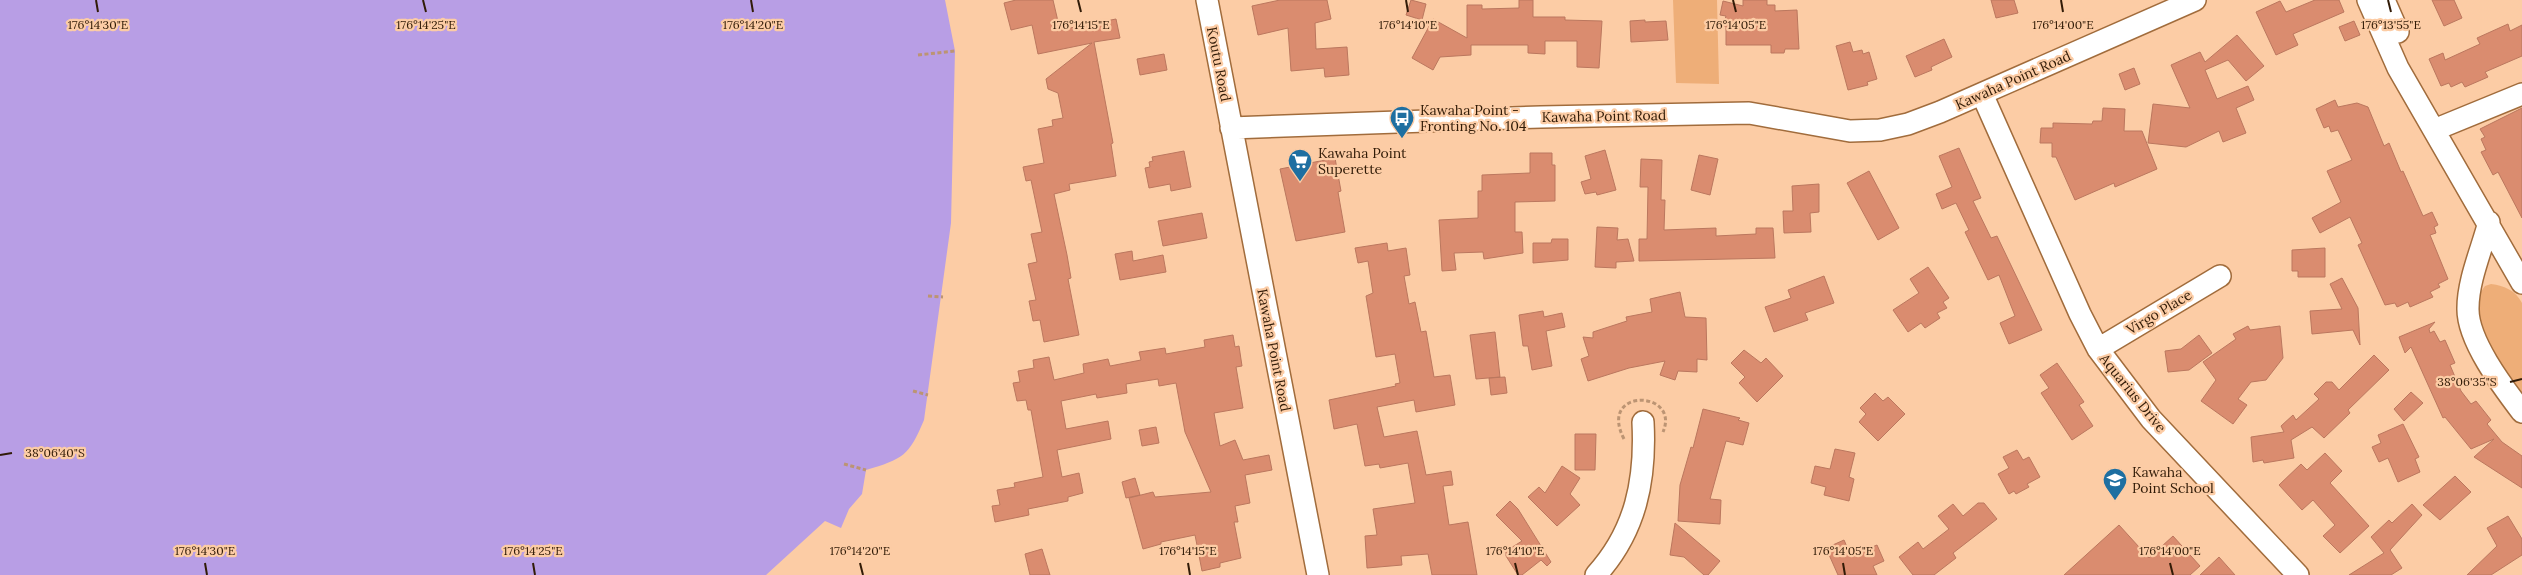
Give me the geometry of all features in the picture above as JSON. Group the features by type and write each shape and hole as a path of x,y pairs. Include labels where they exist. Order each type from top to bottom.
{"street":[{"name":"Koutu Road","path":"1206,0 1231,128"},
{"name":"Kawaha Point Road","path":"1318,575 1231,128 1541,117 1749,113 1850,131 1880,130 1908,124 1982,94 2195,0"},
{"path":"2368,0 2398,68 2489,222 2522,283"},
{"path":"2384,0 2412,65 2434,130"},
{"name":"Aquarius Drive","path":"1982,94 2080,314 2098,349 2151,419 2298,575"},
{"path":"2434,130 2522,94"},
{"path":"2489,222 2474,274 2468,307 2470,323 2494,375 2522,412"},
{"name":"Virgo Place","path":"2098,349 2220,276"},
{"path":"1596,575 1620,544 1635,510 1642,477 1643,422"}],"path":[{"path":"918,55 955,51"},
{"path":"928,296 943,297"},
{"path":"913,391 928,394"},
{"path":"844,464 866,470"}],"shaded area":[{"path":"0,0 945,0 955,51 951,223 924,420 919,432 909,449 897,459 866,470 862,494 849,509 841,528 825,521 766,575 0,575"},
{"path":"1673,0 1717,0 1719,84 1676,83"},
{"path":"2491,284 2509,289 2522,303 2522,397 2492,350 2482,324 2477,297 2485,286"}],"building":[{"path":"1016,0 1053,0 1060,30 1116,19 1120,38 1094,42 1113,143 1111,144 1116,176 1069,184 1070,190 1054,194 1067,255 1071,278 1068,279 1079,335 1044,342 1040,320 1033,321 1029,301 1036,300 1028,264 1037,262 1031,234 1042,232 1031,180 1026,181 1023,167 1044,163 1038,129 1053,126 1052,120 1063,118 1058,93 1048,89 1046,79 1092,43 1038,54 1032,25 1011,30 1004,3"},
{"path":"1280,0 1327,0 1331,19 1315,23 1316,49 1347,47 1349,75 1325,77 1324,68 1291,71 1288,28 1258,35 1252,6"},
{"path":"1411,0 1426,4 1422,20 1406,15"},
{"path":"1519,0 1533,0 1533,17 1565,17 1565,20 1602,21 1599,68 1577,67 1577,41 1545,41 1545,54 1528,53 1528,45 1471,45 1471,55 1440,57 1433,70 1412,58 1433,19 1467,38 1467,5 1482,5 1482,9 1519,8"},
{"path":"1743,0 1767,0 1767,5 1775,5 1775,11 1797,10 1799,49 1785,49 1784,53 1771,53 1771,45 1726,45 1726,26 1723,26 1726,16 1720,15 1723,1 1743,6"},
{"path":"1991,0 2014,0 2018,13 1996,18"},
{"path":"2315,0 2339,0 2344,12 2293,34 2298,45 2276,55 2256,12 2280,1 2286,12"},
{"path":"2432,0 2454,0 2462,18 2444,26"},
{"path":"1645,20 1645,22 1666,21 1668,40 1631,42 1630,21"},
{"path":"2354,21 2360,35 2345,41 2339,27"},
{"path":"2508,24 2510,31 2522,25 2522,56 2485,72 2488,77 2465,87 2462,82 2451,87 2449,83 2441,86 2429,59 2443,53 2445,60 2480,44 2477,38"},
{"path":"2237,35 2264,66 2246,81 2228,60 2205,70 2217,99 2248,86 2254,100 2236,108 2246,133 2223,142 2219,131 2186,147 2148,143 2153,104 2190,108 2171,65 2200,52 2205,62"},
{"path":"1944,39 1952,57 1931,67 1932,70 1915,77 1906,56"},
{"path":"1850,42 1853,52 1862,50 1863,54 1869,52 1877,79 1867,82 1868,85 1848,90 1836,46"},
{"path":"1164,54 1167,70 1140,75 1137,59"},
{"path":"2134,68 2140,84 2125,90 2119,74"},
{"path":"2335,100 2338,107 2357,103 2368,107 2384,146 2389,143 2423,216 2432,212 2438,225 2434,227 2436,233 2430,235 2448,279 2438,284 2440,287 2430,292 2433,297 2410,307 2408,302 2397,307 2395,303 2385,305 2358,245 2362,243 2350,217 2320,233 2312,218 2341,202 2327,171 2352,160 2338,130 2331,132 2329,126 2324,128 2316,109"},
{"path":"2103,108 2125,109 2124,131 2142,131 2157,169 2115,187 2114,183 2075,200 2056,157 2052,157 2052,143 2040,143 2041,128 2053,128 2053,123 2092,124 2093,121 2102,121"},
{"path":"2522,108 2522,218 2498,172 2493,175 2481,152 2486,150 2481,139 2485,137 2480,129"},
{"path":"1959,148 1981,198 1973,201 1991,238 1997,236 2042,330 2009,344 2000,323 2015,316 1999,275 1988,280 1965,232 1969,230 1956,203 1942,209 1936,194 1952,187 1939,156"},
{"path":"1605,150 1616,190 1597,195 1596,192 1585,194 1581,182 1591,179 1585,156"},
{"path":"1184,151 1191,187 1171,191 1170,184 1149,188 1145,168 1150,167 1149,162 1153,161 1152,157"},
{"path":"1530,153 1552,153 1552,165 1555,165 1555,201 1515,202 1515,232 1522,232 1523,253 1484,259 1483,252 1454,253 1456,270 1442,271 1439,220 1478,218 1478,191 1482,191 1482,175 1530,173"},
{"path":"1699,155 1718,159 1710,195 1691,190"},
{"path":"1335,158 1341,191 1338,192 1345,232 1296,241 1280,169"},
{"path":"1641,159 1662,160 1661,200 1665,200 1664,230 1716,228 1716,236 1756,234 1756,228 1773,228 1775,258 1639,261 1639,239 1647,239 1648,187 1640,187"},
{"path":"1869,171 1899,228 1878,240 1847,183"},
{"path":"1819,184 1819,212 1810,213 1811,232 1784,233 1783,211 1793,211 1792,186"},
{"path":"1202,213 1207,238 1163,246 1158,221"},
{"path":"1597,227 1618,228 1617,240 1628,239 1634,261 1616,262 1616,268 1595,267"},
{"path":"1552,239 1568,239 1568,260 1533,263 1533,243 1551,243"},
{"path":"1387,243 1388,251 1406,248 1410,275 1404,276 1409,304 1415,302 1421,332 1426,331 1434,377 1450,375 1455,405 1416,412 1414,400 1377,407 1384,437 1417,431 1426,475 1451,471 1453,485 1443,486 1449,525 1468,522 1477,575 1432,575 1428,554 1401,556 1402,565 1367,568 1365,536 1377,535 1373,509 1415,503 1408,463 1380,468 1379,464 1365,466 1357,424 1334,429 1329,400 1396,386 1395,384 1400,383 1395,354 1376,357 1366,296 1373,293 1368,261 1358,263 1355,248"},
{"path":"2325,248 2325,277 2298,277 2298,271 2292,271 2292,250"},
{"path":"1132,251 1133,261 1163,255 1166,272 1120,280 1115,254"},
{"path":"1928,267 1949,298 1943,302 1947,308 1937,313 1940,318 1925,328 1921,323 1908,332 1893,310 1919,293 1910,279"},
{"path":"1824,276 1834,303 1805,313 1808,320 1774,332 1765,307 1791,298 1788,290"},
{"path":"2342,278 2358,308 2360,345 2353,330 2312,334 2310,311 2342,309 2330,284"},
{"path":"1680,292 1685,317 1706,318 1707,360 1697,359 1697,372 1678,371 1675,380 1660,375 1665,361 1629,368 1588,381 1581,359 1589,356 1583,337 1593,338 1593,332 1627,321 1626,317 1652,312 1650,299"},
{"path":"1543,311 1544,317 1562,313 1565,327 1546,331 1552,366 1532,370 1528,346 1523,346 1519,315"},
{"path":"2435,322 2429,329 2430,333 2434,331 2440,342 2445,340 2455,363 2450,365 2461,391 2471,404 2476,401 2491,420 2487,424 2502,442 2522,456 2522,488 2474,457 2494,439 2471,449 2445,417 2443,418 2411,347 2405,353 2399,337"},
{"path":"2248,326 2250,330 2280,326 2283,358 2266,380 2251,382 2238,399 2247,405 2233,424 2201,401 2216,380 2203,362 2236,339 2233,334"},
{"path":"1495,332 1500,377 1476,379 1470,335"},
{"path":"1233,335 1235,347 1239,346 1242,366 1236,367 1243,408 1214,413 1220,446 1235,440 1243,460 1269,455 1272,470 1245,475 1250,503 1235,506 1238,522 1234,522 1241,558 1220,563 1220,567 1202,571 1195,535 1161,542 1161,544 1143,549 1129,498 1153,492 1155,497 1211,492 1185,432 1176,383 1159,386 1158,379 1126,384 1127,393 1097,398 1096,394 1061,401 1066,429 1108,421 1111,439 1057,450 1062,477 1079,473 1083,493 1068,497 1068,501 1028,509 1029,515 995,522 992,506 1000,505 997,490 1015,487 1014,483 1043,477 1031,410 1028,410 1026,400 1017,401 1013,383 1020,382 1018,371 1034,368 1033,360 1049,357 1054,380 1084,373 1083,364 1108,359 1110,366 1141,360 1139,352 1165,348 1166,354 1205,347 1204,340"},
{"path":"2199,335 2212,353 2189,370 2168,372 2165,351 2181,349"},
{"path":"1744,350 1761,363 1766,358 1783,376 1757,402 1739,383 1745,377 1731,363"},
{"path":"2374,355 2389,370 2348,410 2350,413 2324,438 2312,427 2291,440 2294,458 2264,463 2263,460 2253,462 2251,437 2284,432 2281,426 2293,415 2296,420 2319,399 2314,394 2326,382 2332,382 2339,390"},
{"path":"2057,363 2084,402 2079,405 2093,426 2072,440 2041,393 2049,388 2040,375"},
{"path":"1505,377 1507,393 1491,395 1489,378"},
{"path":"2411,392 2423,403 2404,421 2394,409"},
{"path":"1875,393 1883,401 1888,397 1905,414 1878,441 1859,422 1866,414 1860,408"},
{"path":"1703,409 1740,418 1738,420 1749,423 1743,445 1726,441 1710,499 1721,500 1720,524 1678,521 1680,485 1691,447 1693,448"},
{"path":"2403,424 2419,457 2415,459 2420,472 2398,482 2388,458 2379,462 2372,447 2381,443 2378,435"},
{"path":"1156,427 1159,443 1142,446 1139,430"},
{"path":"1575,434 1596,434 1595,470 1575,470"},
{"path":"1835,449 1855,453 1849,477 1854,479 1849,501 1824,495 1826,487 1811,483 1815,466 1830,469"},
{"path":"2017,450 2023,460 2029,457 2040,477 2027,484 2029,487 2016,494 2014,491 2009,494 1998,474 2009,468 2003,457"},
{"path":"2325,453 2342,471 2330,483 2369,526 2340,553 2323,536 2335,525 2313,500 2302,510 2279,485 2301,464 2307,470"},
{"path":"1562,466 1580,478 1570,494 1580,505 1557,526 1528,497 1539,487 1545,493"},
{"path":"2455,476 2471,492 2440,520 2423,505"},
{"path":"1135,478 1140,495 1126,498 1122,482"},
{"path":"1510,501 1518,509 1551,562 1547,566 1541,560 1522,575 1518,575 1506,556 1506,551 1522,541 1496,515"},
{"path":"1978,503 1984,503 1997,519 1953,553 1956,558 1934,575 1913,575 1899,557 1918,542 1923,549 1949,529 1938,516 1953,504 1963,516"},
{"path":"2412,504 2422,515 2390,550 2402,568 2391,575 2349,575 2384,553 2371,537 2389,520 2392,523"},
{"path":"2508,516 2522,539 2522,555 2491,575 2467,575 2497,546 2487,528"},
{"path":"1675,523 1720,561 1708,575 1704,575 1684,557 1670,555"},
{"path":"2119,525 2149,558 2173,536 2200,566 2190,575 2064,575"},
{"path":"1844,540 1851,556 1877,545 1884,561 1873,566 1877,575 1838,575 1826,548"},
{"path":"1042,549 1050,575 1030,575 1025,554"},
{"path":"2219,557 2235,575 2200,575"}],"place":[{"name":"Kawaha Point - Fronting No. 104","path":"1402,139"},
{"name":"Kawaha Point Superette","path":"1300,182"},
{"name":"Kawaha Point School","path":"2115,501"}]}
